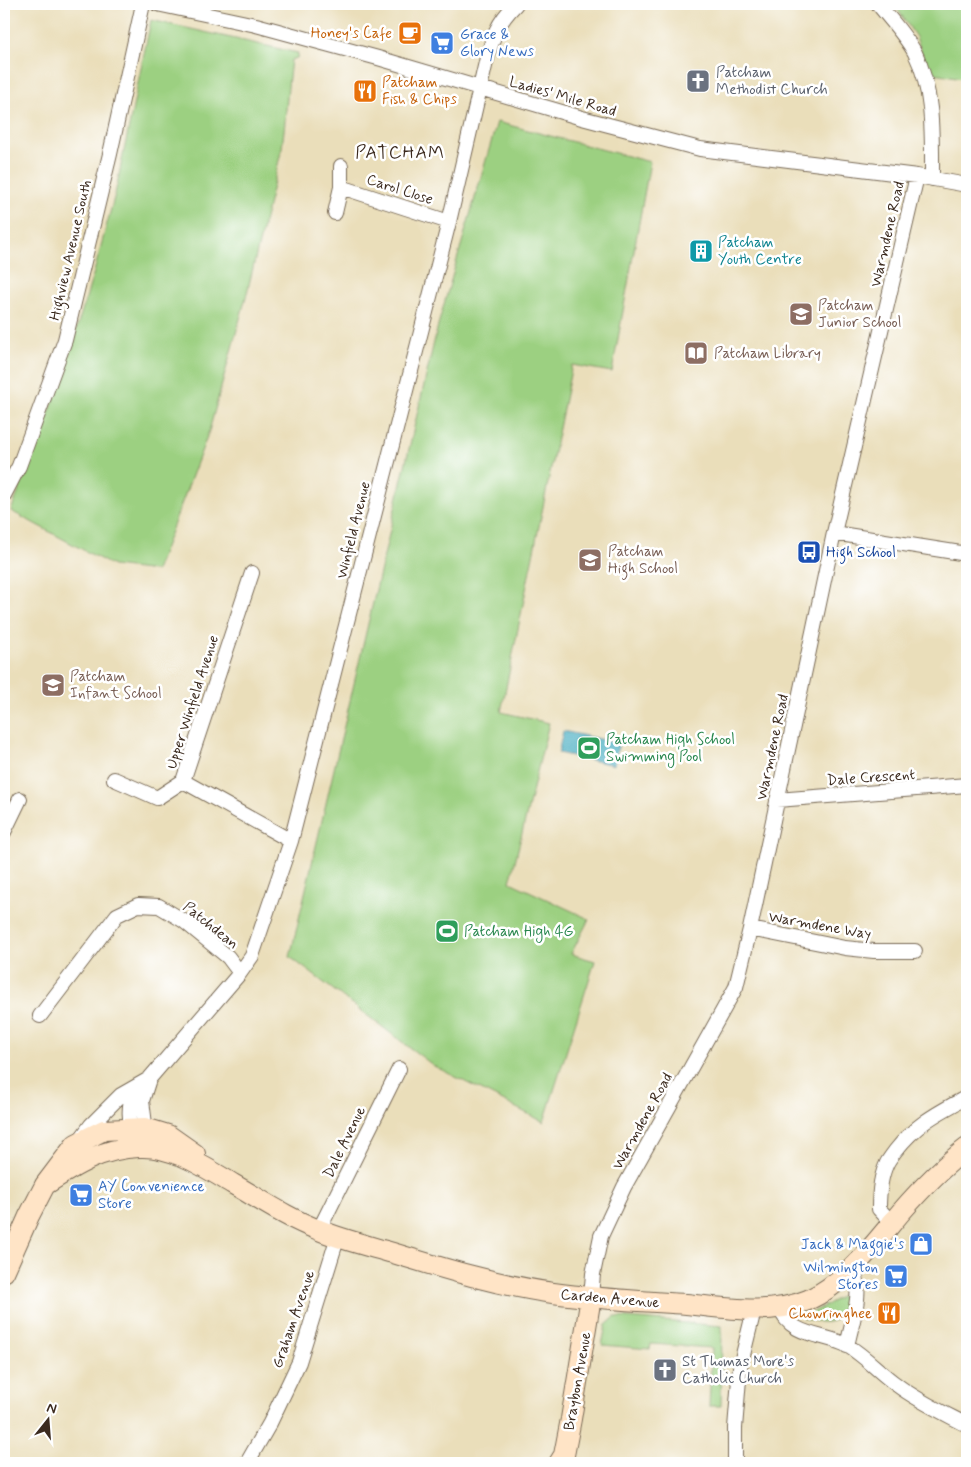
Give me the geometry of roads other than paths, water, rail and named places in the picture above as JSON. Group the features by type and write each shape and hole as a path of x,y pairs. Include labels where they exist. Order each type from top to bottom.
{"street":[{"name":"Highview Avenue South","path":"4,495 18,466 65,340 112,146 143,4"},
{"name":"Ladies' Mile Road","path":"157,4 256,25 378,58 582,118 700,149 932,178 967,185"},
{"name":"Winfield Avenue","path":"240,973 252,956 291,841 449,222 493,38 501,10 516,4"},
{"path":"878,4 914,52 922,73 929,101 932,132 932,178"},
{"name":"Carol Close","path":"335,213 341,187 341,166"},
{"name":"Warmdene Road","path":"591,1297 593,1274 601,1236 624,1187 736,988 834,533 917,176"},
{"name":"Carol Close","path":"341,187 449,222"},
{"path":"834,533 967,554"},
{"name":"Upper Winfield Avenue","path":"252,573 183,781 291,841"},
{"path":"114,779 157,798 183,781"},
{"name":"Dale Crescent","path":"778,800 967,786"},
{"path":"4,832 20,799"},
{"name":"Patchdean","path":"40,1016 117,915 138,905 159,906 184,921 228,957 240,973"},
{"name":"Warmdene Way","path":"750,929 845,948 874,951 915,951"},
{"path":"76,1144 114,1101 149,1079 240,973"},
{"name":"Dale Avenue","path":"328,1233 399,1069"},
{"path":"138,1134 142,1101 149,1079"},
{"path":"134,1089 129,1111 138,1134"},
{"path":"892,1223 878,1209 879,1192 887,1163 903,1141 916,1128 931,1116 967,1096"},
{"name":"Carden Avenue","path":"4,1272 45,1185 76,1144 104,1130 168,1135 197,1156 213,1172 275,1209 328,1233 464,1274 550,1292 591,1297 754,1310 780,1308 810,1299 853,1268 939,1171 967,1148"},
{"name":"Carden Avenue","path":"45,1185 81,1162 107,1152 138,1134"},
{"name":"Graham Avenue","path":"247,1463 270,1423 299,1362 328,1233"},
{"path":"847,1346 858,1299 857,1276 853,1268"},
{"name":"Braybon Avenue","path":"559,1463 564,1455 572,1419 591,1297"},
{"path":"780,1308 783,1316 796,1327 847,1346 899,1387 967,1425"},
{"path":"735,1463 735,1428 740,1367 754,1310"}],"water":[{"name":"Patcham High School Swimming Pool","path":"563,731 619,743 614,765 558,753"}],"place":[{"name":"Honey's Cafe","path":"410,33"},
{"name":"Grace & Glory News","path":"442,43"},
{"name":"Patcham Methodist Church","path":"698,81"},
{"name":"Patcham Fish & Chips","path":"365,91"},
{"name":"Patcham Youth Centre","path":"701,251"},
{"name":"Patcham Junior School","path":"801,314"},
{"name":"Patcham Library","path":"696,353"},
{"name":"High School","path":"809,552"},
{"name":"Patcham High School","path":"590,560"},
{"name":"Patcham Infant School","path":"53,685"},
{"name":"Patcham High School Swimming Pool","path":"589,748"},
{"name":"Patcham High 4G","path":"447,931"},
{"name":"AY Convenience Store","path":"81,1195"},
{"name":"Jack & Maggie's","path":"921,1244"},
{"name":"Wilmington Stores","path":"896,1276"},
{"name":"Chowringhee","path":"889,1313"},
{"name":"St Thomas More's Catholic Church","path":"665,1370"}],"district":[{"name":"PATCHAM","path":"400,152"}]}
